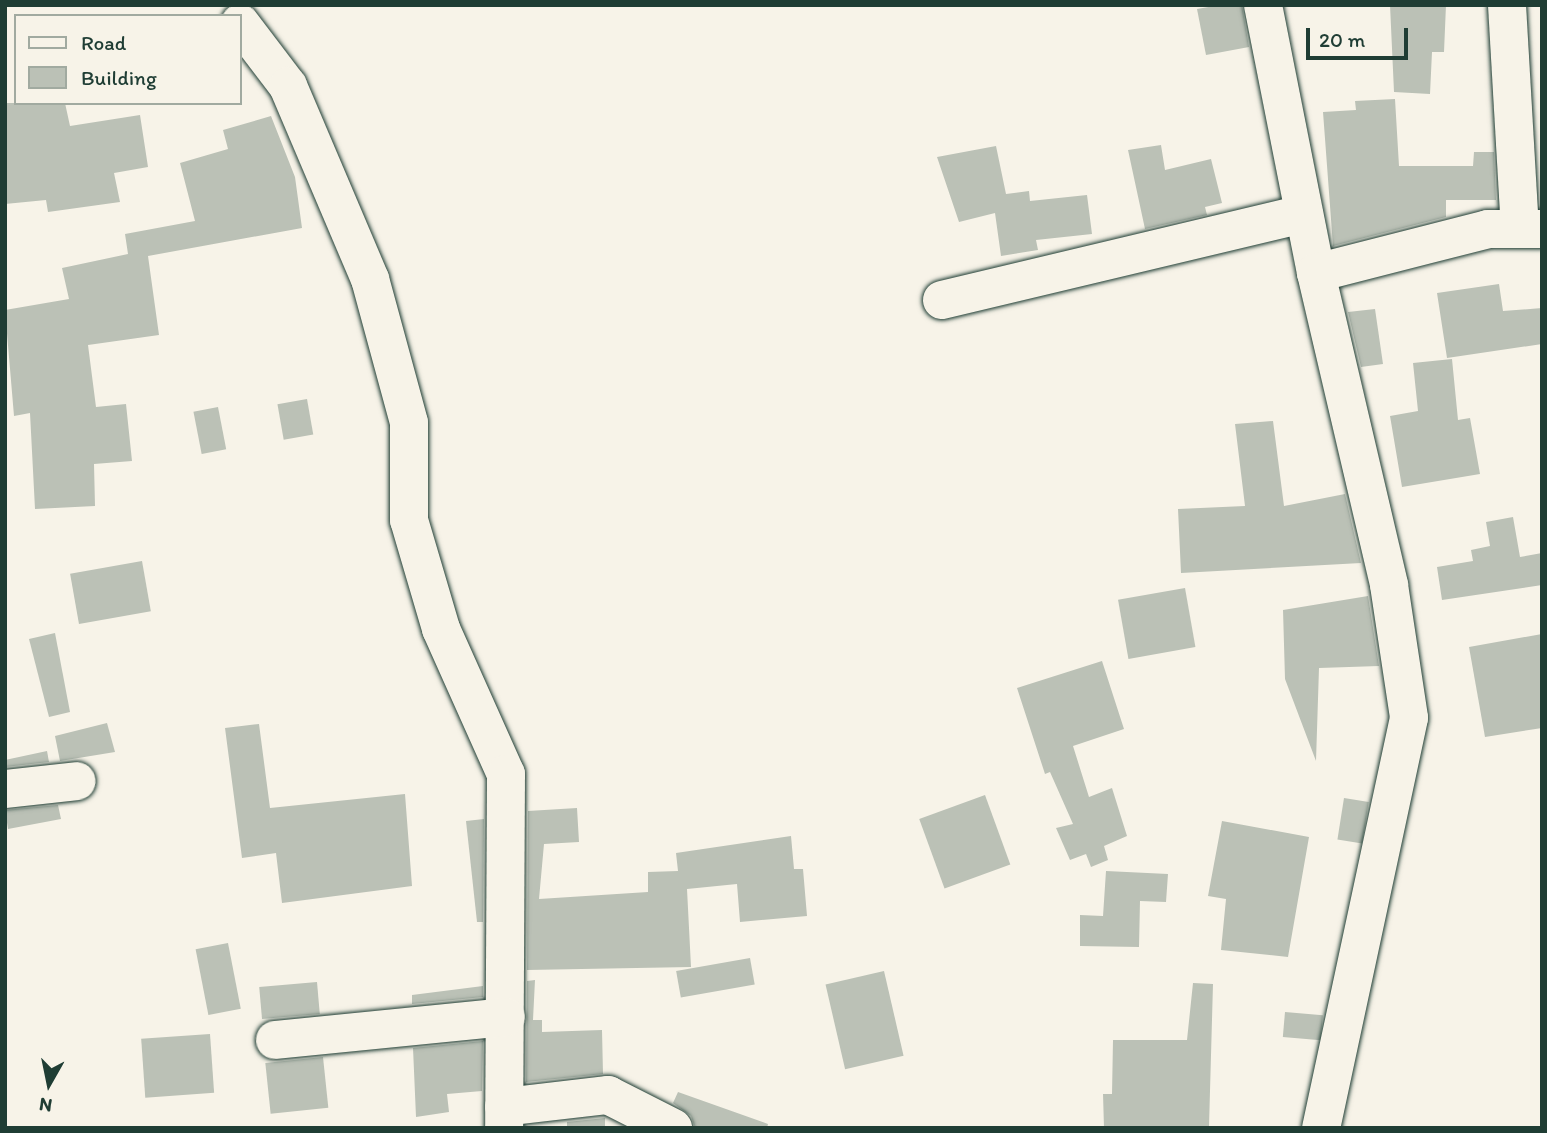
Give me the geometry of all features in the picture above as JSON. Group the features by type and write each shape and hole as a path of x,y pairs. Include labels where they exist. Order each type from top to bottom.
{"street":[{"path":"1264,5 1316,273 1389,585 1409,718 1321,1128"},
{"path":"1316,273 1488,229 1531,228 1507,5"},
{"path":"242,26 288,86 370,279 409,423 409,520 441,629 506,774 504,1117 608,1095 673,1128"},
{"path":"942,300 1304,214"},
{"path":"5,789 76,781"},
{"path":"275,1040 506,1017"}],"building":[{"path":"1242,5 1249,47 1206,55 1197,9"},
{"path":"1390,5 1446,5 1444,52 1432,52 1430,94 1394,92"},
{"path":"1395,99 1399,166 1473,166 1474,152 1494,152 1496,200 1446,200 1446,217 1333,246 1323,112 1356,110 1355,101"},
{"path":"5,103 65,105 70,126 140,115 148,167 114,173 120,202 48,212 46,200 5,204"},
{"path":"271,116 295,177 302,228 148,256 159,335 88,345 96,407 126,404 132,461 94,464 95,506 35,509 30,413 14,416 5,310 69,299 62,268 128,254 125,234 195,221 180,163 228,149 223,130"},
{"path":"1161,145 1165,170 1211,159 1222,203 1205,207 1207,215 1145,229 1128,150"},
{"path":"996,146 1006,194 1029,191 1030,201 1087,195 1092,234 1036,240 1038,250 1001,256 995,213 959,222 937,157"},
{"path":"1499,284 1503,311 1542,308 1542,344 1447,358 1437,293"},
{"path":"1375,309 1383,364 1361,367 1348,312"},
{"path":"1452,359 1458,420 1470,418 1480,474 1402,487 1390,416 1418,411 1413,363"},
{"path":"307,399 313,434 284,440 277,404"},
{"path":"218,407 226,449 202,454 193,412"},
{"path":"1273,421 1284,506 1345,494 1361,563 1181,573 1178,509 1245,506 1235,424"},
{"path":"1513,517 1520,557 1542,553 1542,585 1442,600 1437,567 1473,561 1471,550 1490,546 1486,522"},
{"path":"142,561 151,611 79,624 70,574"},
{"path":"1185,588 1195,647 1128,659 1118,600"},
{"path":"1368,596 1379,666 1319,668 1316,761 1285,679 1283,610"},
{"path":"55,633 70,712 49,717 29,639"},
{"path":"1542,634 1542,728 1485,737 1469,647"},
{"path":"1102,661 1124,729 1073,746 1089,797 1112,788 1127,836 1104,846 1108,860 1091,867 1086,854 1070,860 1056,828 1073,824 1050,772 1045,774 1017,688"},
{"path":"107,723 115,752 60,761 55,736"},
{"path":"259,724 270,808 405,794 412,886 282,903 276,853 242,858 225,728"},
{"path":"47,751 49,762 5,767 5,760"},
{"path":"985,795 1010,865 945,888 919,819"},
{"path":"1344,798 1369,802 1362,843 1337,839"},
{"path":"58,805 61,819 8,829 5,810"},
{"path":"577,808 579,842 544,844 539,899 648,892 648,872 678,871 676,853 791,836 794,869 803,869 807,916 740,922 737,884 687,889 691,967 527,970 528,811"},
{"path":"484,819 483,922 477,922 466,821"},
{"path":"1222,821 1309,837 1288,957 1221,950 1226,899 1208,896"},
{"path":"1106,871 1168,874 1166,902 1140,901 1139,947 1080,946 1080,915 1103,916"},
{"path":"228,943 241,1009 208,1015 196,949"},
{"path":"750,958 755,985 681,998 676,971"},
{"path":"884,971 904,1056 845,1069 826,984"},
{"path":"535,980 533,1020 542,1020 542,1032 602,1030 603,1074 526,1082 527,981"},
{"path":"317,982 320,1014 262,1019 259,987"},
{"path":"1193,983 1213,984 1209,1127 1104,1128 1103,1094 1112,1094 1113,1040 1187,1040"},
{"path":"483,986 483,997 412,1004 412,995"},
{"path":"1285,1012 1323,1015 1321,1040 1283,1037"},
{"path":"210,1034 214,1093 145,1098 141,1039"},
{"path":"483,1041 482,1091 447,1094 449,1112 416,1117 413,1048"},
{"path":"323,1057 328,1108 271,1114 265,1063"},
{"path":"678,1092 768,1124 767,1128 695,1128 691,1116 673,1103"},
{"path":"605,1118 605,1128 567,1128 567,1122"}]}
